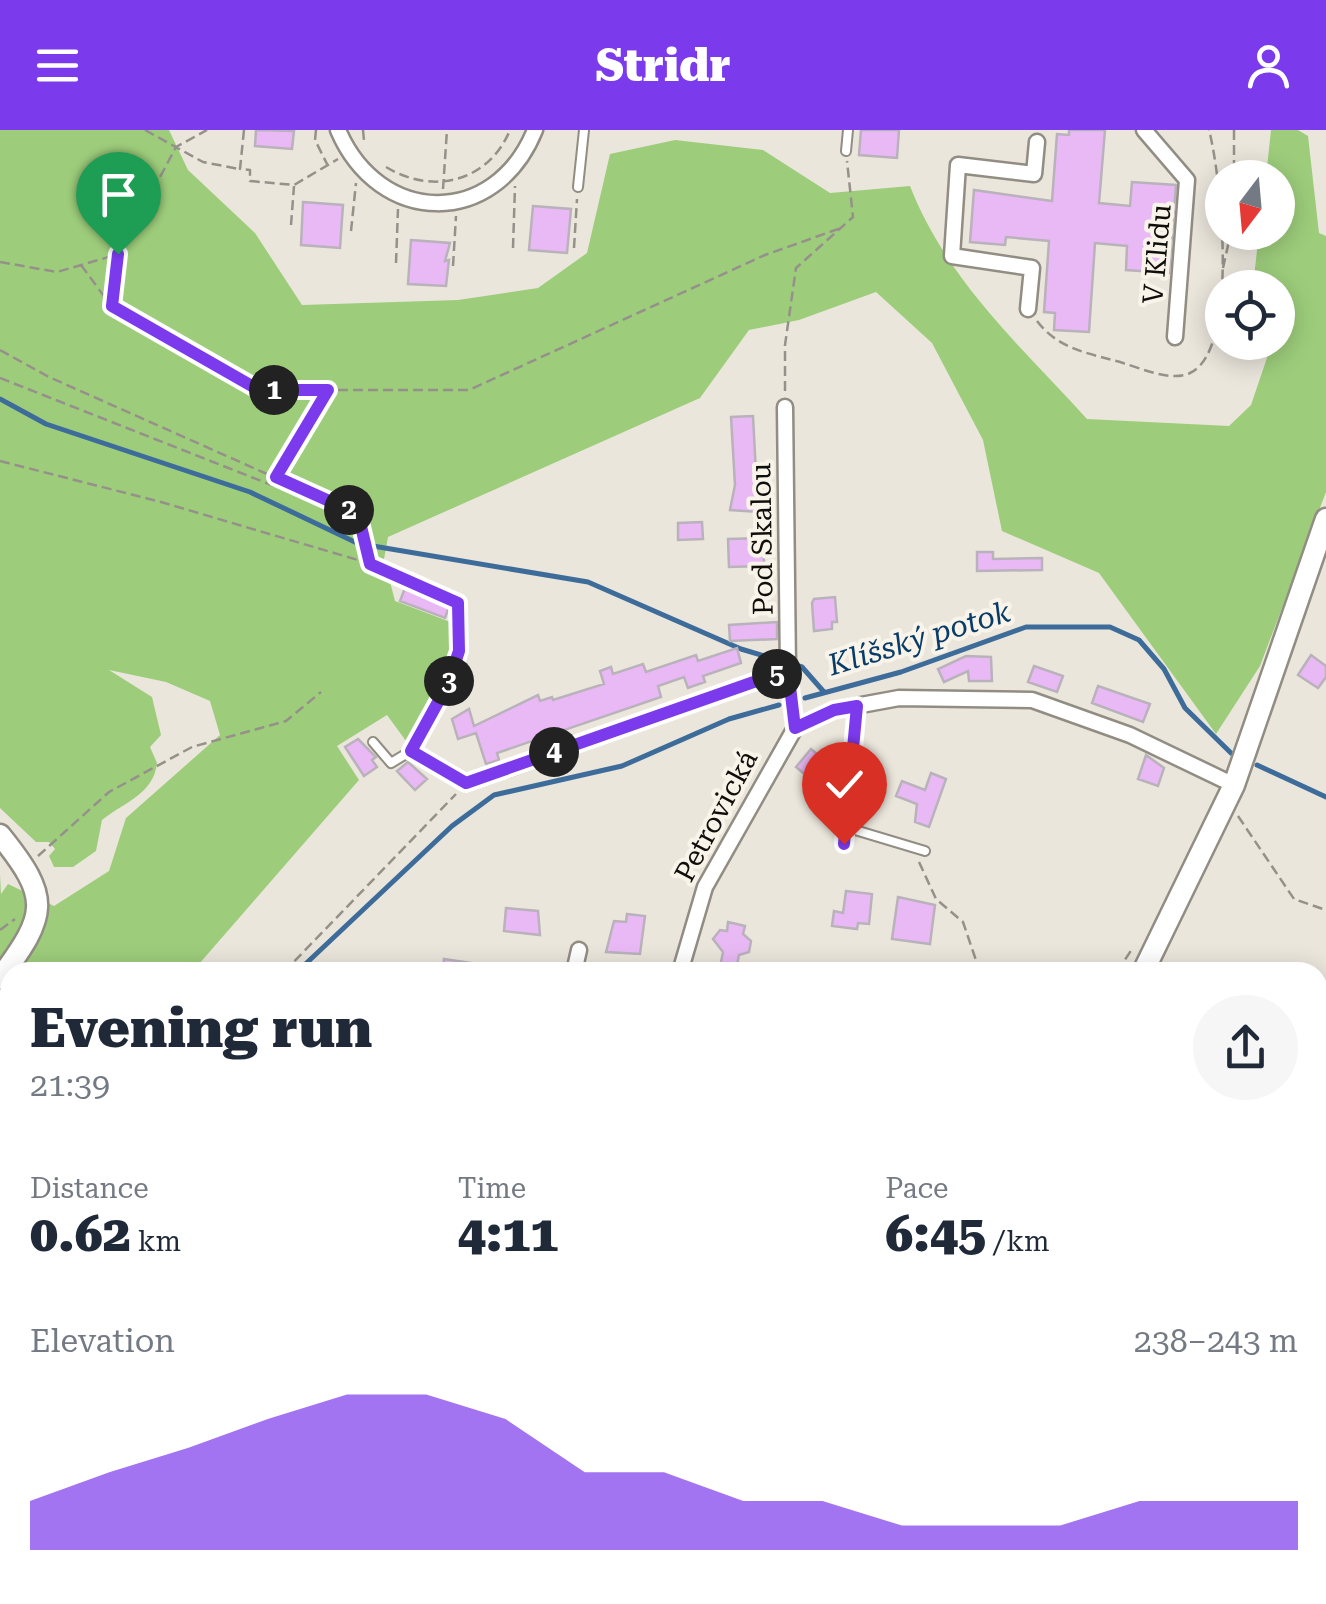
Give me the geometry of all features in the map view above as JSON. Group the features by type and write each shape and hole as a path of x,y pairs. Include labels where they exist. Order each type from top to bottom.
{"main road":[{"path":"1148,962 1231,793 1326,520"},
{"path":"0,835 36,884 39,918 32,936 12,962"}],"street":[{"path":"338,130 358,167 398,197 450,200 491,191 516,164 535,130"},
{"name":"V Klidu","path":"1144,130 1187,180 1175,337"},
{"path":"1028,308 1032,268 952,256 958,166 1034,174 1038,136"},
{"name":"Pod Skalou","path":"785,407 788,669 795,728"},
{"path":"411,751 466,783 788,669"},
{"path":"795,728 834,710 899,698 1032,700 1130,735 1231,793"},
{"name":"Petrovická","path":"683,962 705,887 795,728"},
{"path":"577,962 580,950"}],"lane":[{"path":"578,186 584,130"},
{"path":"846,151 848,130"},
{"path":"373,742 391,763 411,751 448,684 459,651 458,603 410,581"},
{"path":"844,844 857,706"},
{"path":"846,827 925,850"}],"path":[{"path":"145,130 203,162 250,170 250,181 294,185 348,154"},
{"path":"112,306 118,254 176,147 206,130"},
{"path":"240,169 244,130"},
{"path":"316,130 328,166"},
{"path":"446,130 444,182 450,200 453,266"},
{"path":"377,161 402,176 444,182 475,173 499,156 510,130"},
{"path":"1234,130 1234,160"},
{"path":"785,407 785,345 796,268 853,218 846,151"},
{"path":"514,248 516,164"},
{"path":"351,231 358,167"},
{"path":"290,225 294,185"},
{"path":"574,248 578,186"},
{"path":"396,263 398,197"},
{"path":"82,265 112,306 259,390 469,390 765,255 841,228"},
{"path":"0,262 56,272 118,254"},
{"path":"0,350 49,377 358,514 370,564"},
{"path":"0,378 279,488 318,496"},
{"path":"276,477 328,390"},
{"path":"0,461 161,502 370,564 410,581"},
{"path":"26,866 109,792 192,747 286,721 321,692"},
{"path":"294,962 466,783"},
{"path":"1231,793 1294,899 1326,910"},
{"path":"912,846 936,899 963,922 977,962"}],"green space":[{"path":"0,130 169,130 188,170 255,233 302,305 458,300 538,288 587,253 610,154 675,140 763,150 830,193 910,186 944,252 965,282 1087,419 1229,426 1251,405 1266,360 1295,360 1295,270 1255,270 1257,250 1295,250 1295,160 1268,160 1271,130 1298,130 1308,136 1319,233 1326,236 1326,492 1260,666 1216,734 1099,573 1002,531 983,440 932,343 876,292 799,320 749,330 700,398 388,537 384,559 395,601 461,626 467,643 442,701 406,741 387,715 337,746 359,780 201,962 0,962 0,874 1,894 8,884 54,906 109,871 126,818 220,735 210,701 166,682 109,670 152,697 161,735 150,747 157,763 155,774 136,797 102,820 96,851 73,867 54,867 49,856 55,849 49,842 36,842 0,808"}],"building":[{"path":"256,130 294,131 292,149 255,146"},
{"path":"861,130 899,130 897,158 859,155"},
{"path":"1069,130 1105,130 1099,203 1130,206 1132,182 1176,185 1169,273 1126,270 1127,246 1095,243 1089,332 1054,330 1055,313 1044,312 1049,241 1006,237 1005,245 970,242 974,190 1052,201 1057,134 1069,135"},
{"path":"303,202 343,205 340,248 301,245"},
{"path":"533,206 571,209 567,253 529,250"},
{"path":"411,240 450,243 445,261 449,260 446,286 408,284"},
{"path":"753,416 758,512 730,510 735,485 731,417"},
{"path":"702,522 703,539 678,540 678,523"},
{"path":"763,538 764,566 729,567 728,539"},
{"path":"977,552 993,552 993,559 1042,558 1042,570 977,571"},
{"path":"405,588 449,607 445,618 400,601"},
{"path":"835,597 837,622 832,622 832,629 814,631 814,599"},
{"path":"777,622 777,639 730,641 729,625"},
{"path":"737,648 741,663 703,676 705,682 688,688 684,677 658,686 661,697 497,753 499,760 486,764 476,733 458,739 452,719 469,709 474,726 538,695 540,701 552,697 553,700 604,684 600,671 611,667 613,674 643,664 646,672 696,655 698,661"},
{"path":"1311,655 1326,666 1326,677 1318,688 1298,675"},
{"path":"966,656 991,657 992,681 969,681 968,671 944,682 938,669"},
{"path":"1034,666 1063,676 1057,692 1028,682"},
{"path":"1098,686 1150,704 1143,722 1092,703"},
{"path":"358,739 376,757 372,760 377,767 364,776 345,747"},
{"path":"811,749 829,764 814,782 796,767"},
{"path":"1146,755 1164,768 1158,786 1138,779"},
{"path":"408,762 427,779 415,790 397,771"},
{"path":"931,773 946,779 929,827 915,822 917,804 896,796 902,781 925,790"},
{"path":"846,891 872,894 869,924 858,923 857,929 832,926 834,911 843,913"},
{"path":"898,897 935,905 930,944 892,939"},
{"path":"506,908 538,911 540,935 504,931"},
{"path":"627,914 645,916 640,954 606,952 614,921 626,922"},
{"path":"728,922 745,926 743,934 751,941 749,952 739,955 738,962 721,962 723,952 713,939 720,930 727,931"}],"waterway":[{"path":"0,399 46,424 250,492 357,543"},
{"path":"373,546 588,582 741,649 802,667 824,692"},
{"name":"Klíšský potok","path":"805,698 901,672 1026,627 1110,627 1139,640 1164,669 1185,708 1231,753"},
{"name":"Klíšský potok","path":"308,962 452,826 494,795 622,766 729,719 779,705"},
{"name":"Klíšský potok","path":"1257,765 1326,797"}],"route":[{"path":"118,254 112,306 259,390 328,390 276,477 358,514 370,564 458,603 459,651 448,684 411,751 466,783 788,670 795,728 834,710 857,706 844,844"}]}
